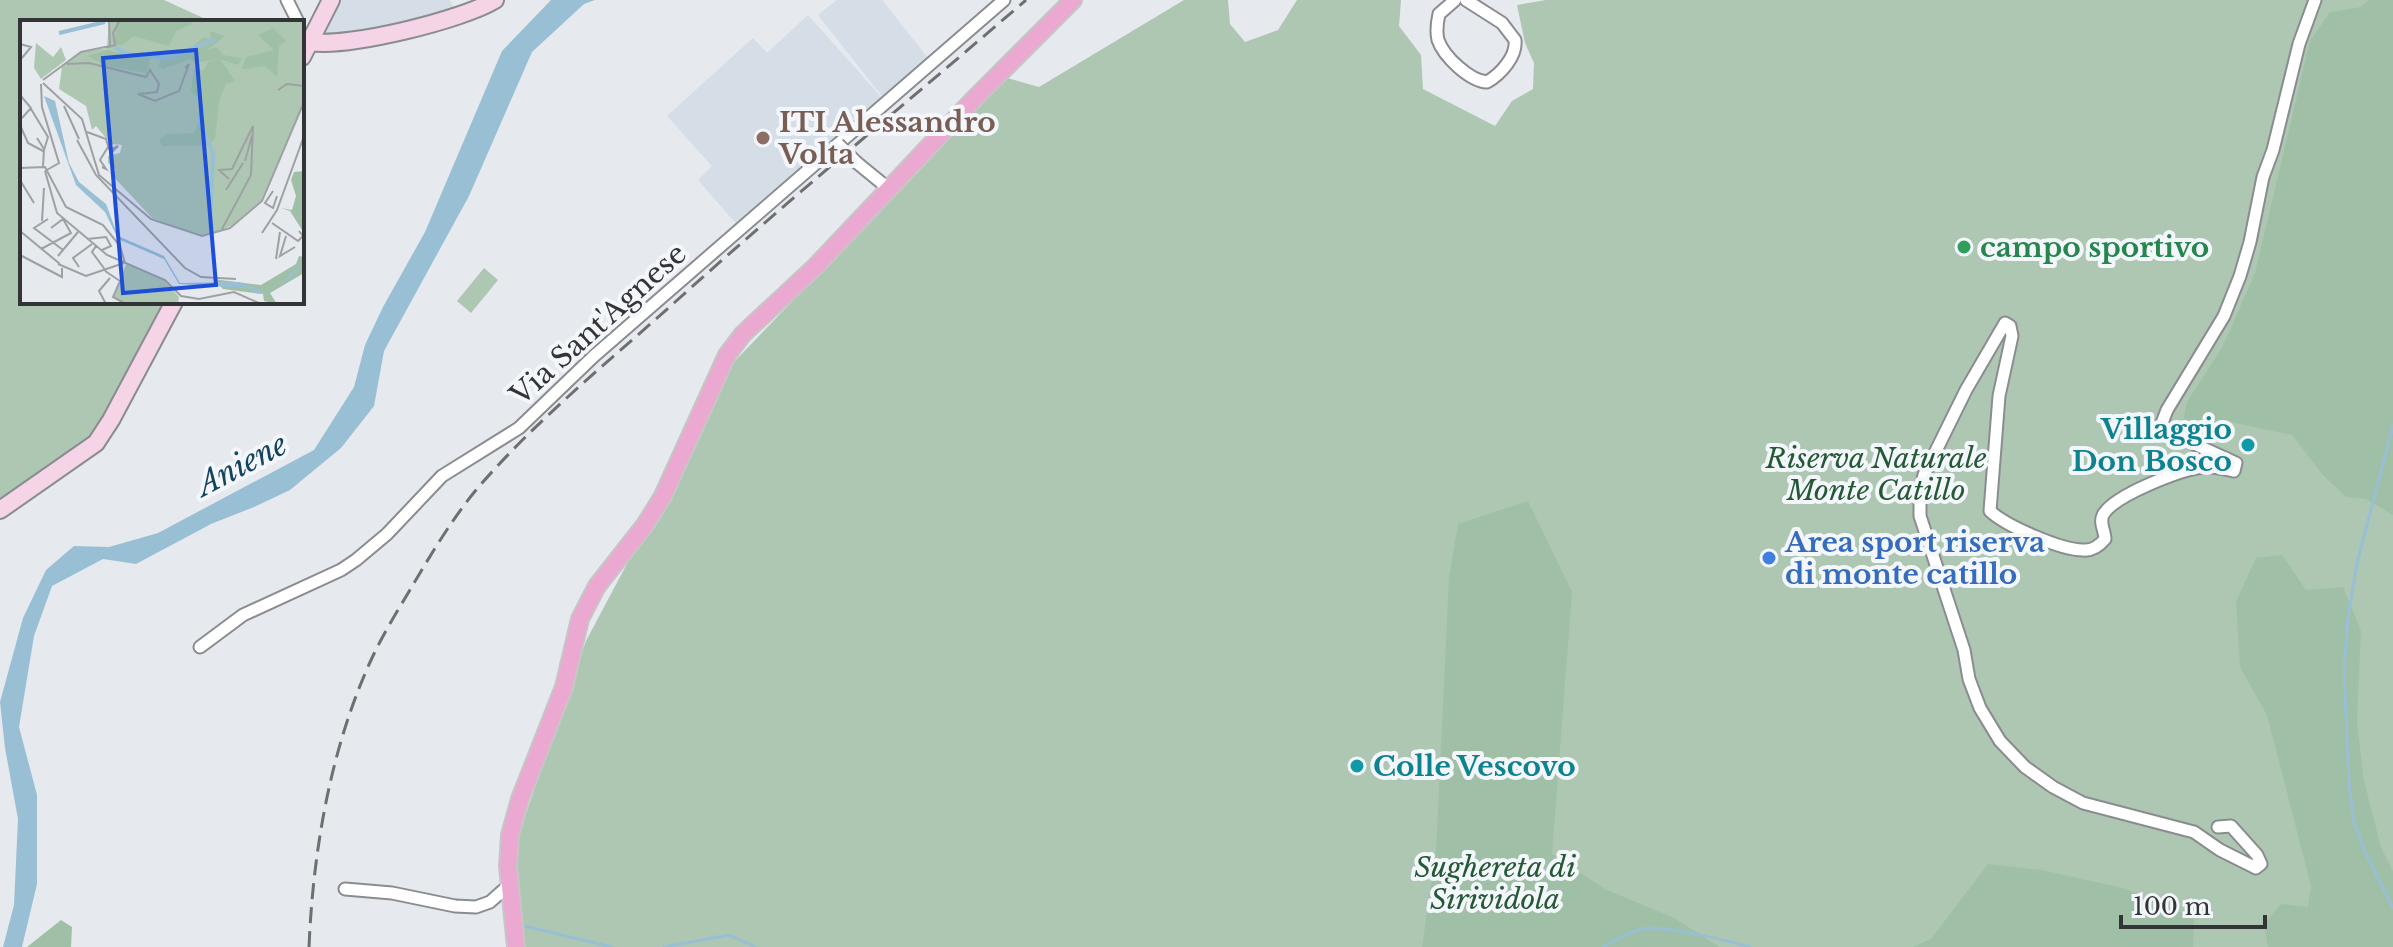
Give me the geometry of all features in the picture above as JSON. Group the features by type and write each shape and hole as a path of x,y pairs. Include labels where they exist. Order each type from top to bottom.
{"main road":[{"path":"331,0 306,35 341,42 459,17 495,0"},
{"path":"516,947 507,861 511,826 560,698 578,626 591,597 660,500 719,369 731,349 830,252 1073,0"},
{"path":"0,510 96,443 117,411 173,304"}],"street":[{"path":"287,0 297,20"},
{"name":"Via Sant'Agnese","path":"200,647 243,615 341,570 356,560 387,534 442,476 519,428 594,356 1004,0"},
{"path":"1455,0 1439,14 1437,31 1440,44 1470,76 1481,82 1489,81 1513,55 1515,40 1502,23 1466,0"},
{"path":"2218,827 2231,826 2238,831 2261,864 2256,868 2245,864 2194,832 2083,803 2025,767 2000,741 1980,708 1969,679 1964,650 1920,516 1920,492 1924,475 1966,390 2005,323 2010,326 2012,336 1999,396 1990,511 2002,521 2085,551 2105,539 2101,523 2104,514 2153,482 2204,467 2234,471 2236,463 2168,432 2162,423 2224,316 2240,276 2299,44 2315,0"},
{"path":"838,144 889,189"},
{"path":"345,889 392,893 471,907 490,902 509,885"}],"shaded area":[{"path":"337,0 450,0 455,10 332,39 321,29"},
{"path":"837,0 882,0 928,58 882,96 818,15"},
{"name":"ITI Alessandro Volta","path":"808,15 883,99 740,228 698,180 712,166 667,116 753,38 767,53"}],"green space":[{"path":"0,0 164,0 208,20 20,20 20,304 164,304 108,414 87,438 58,463 0,500"},
{"name":"Riserva Naturale Monte Catillo","path":"1184,0 1228,0 1230,24 1245,42 1278,30 1297,0 1401,0 1399,26 1421,55 1423,89 1495,126 1512,101 1533,89 1534,63 1525,43 1517,5 1546,0 2393,0 2393,947 525,947 513,851 586,641 734,362 1007,78 1039,87"},
{"path":"2369,0 2393,0 2393,515 2366,499 2346,497 2322,474 2292,435 2226,421 2204,440 2183,422 2187,402 2223,346 2255,273 2310,41 2330,12 2361,7"},
{"path":"484,268 498,280 471,313 457,301"},
{"name":"Sughereta di Sirividola","path":"1528,501 1572,592 1552,854 1605,889 1674,918 1720,947 1422,947 1436,851 1449,578 1458,524"},
{"path":"2282,555 2306,590 2343,587 2361,631 2357,722 2364,781 2381,847 2393,871 2393,947 2268,947 2264,924 2281,904 2308,907 2311,886 2267,715 2240,667 2236,602 2256,558"},
{"path":"1988,864 2041,870 2123,888 2194,918 2193,947 1913,947 1931,939"},
{"path":"61,920 72,927 71,947 27,947"}],"water":[{"name":"Aniene","path":"551,0 595,0 584,4 532,52 469,196 384,351 374,406 341,448 290,490 211,524 136,564 103,559 52,586 34,636 19,727 37,795 37,884 22,947 3,947 14,905 18,819 0,702 23,618 46,570 74,546 109,547 158,533 314,450 354,387 365,345 425,232 502,51"}],"waterway":[{"path":"2393,426 2357,563 2348,617 2344,670 2349,783 2354,822 2393,908"},
{"path":"520,925 612,947"},
{"path":"1603,947 1650,928 1686,932 1750,947"},
{"path":"664,947 729,935 756,947"}],"railway":[{"path":"309,947 320,836 345,727 372,658 451,523 522,440 572,393 761,226 1026,0"}],"place":[{"name":"ITI Alessandro Volta","path":"763,138"},
{"name":"campo sportivo","path":"1964,247"},
{"name":"Villaggio Don Bosco","path":"2248,445"},
{"name":"Area sport riserva di monte catillo","path":"1769,558"},
{"name":"Colle Vescovo","path":"1357,766"}]}
